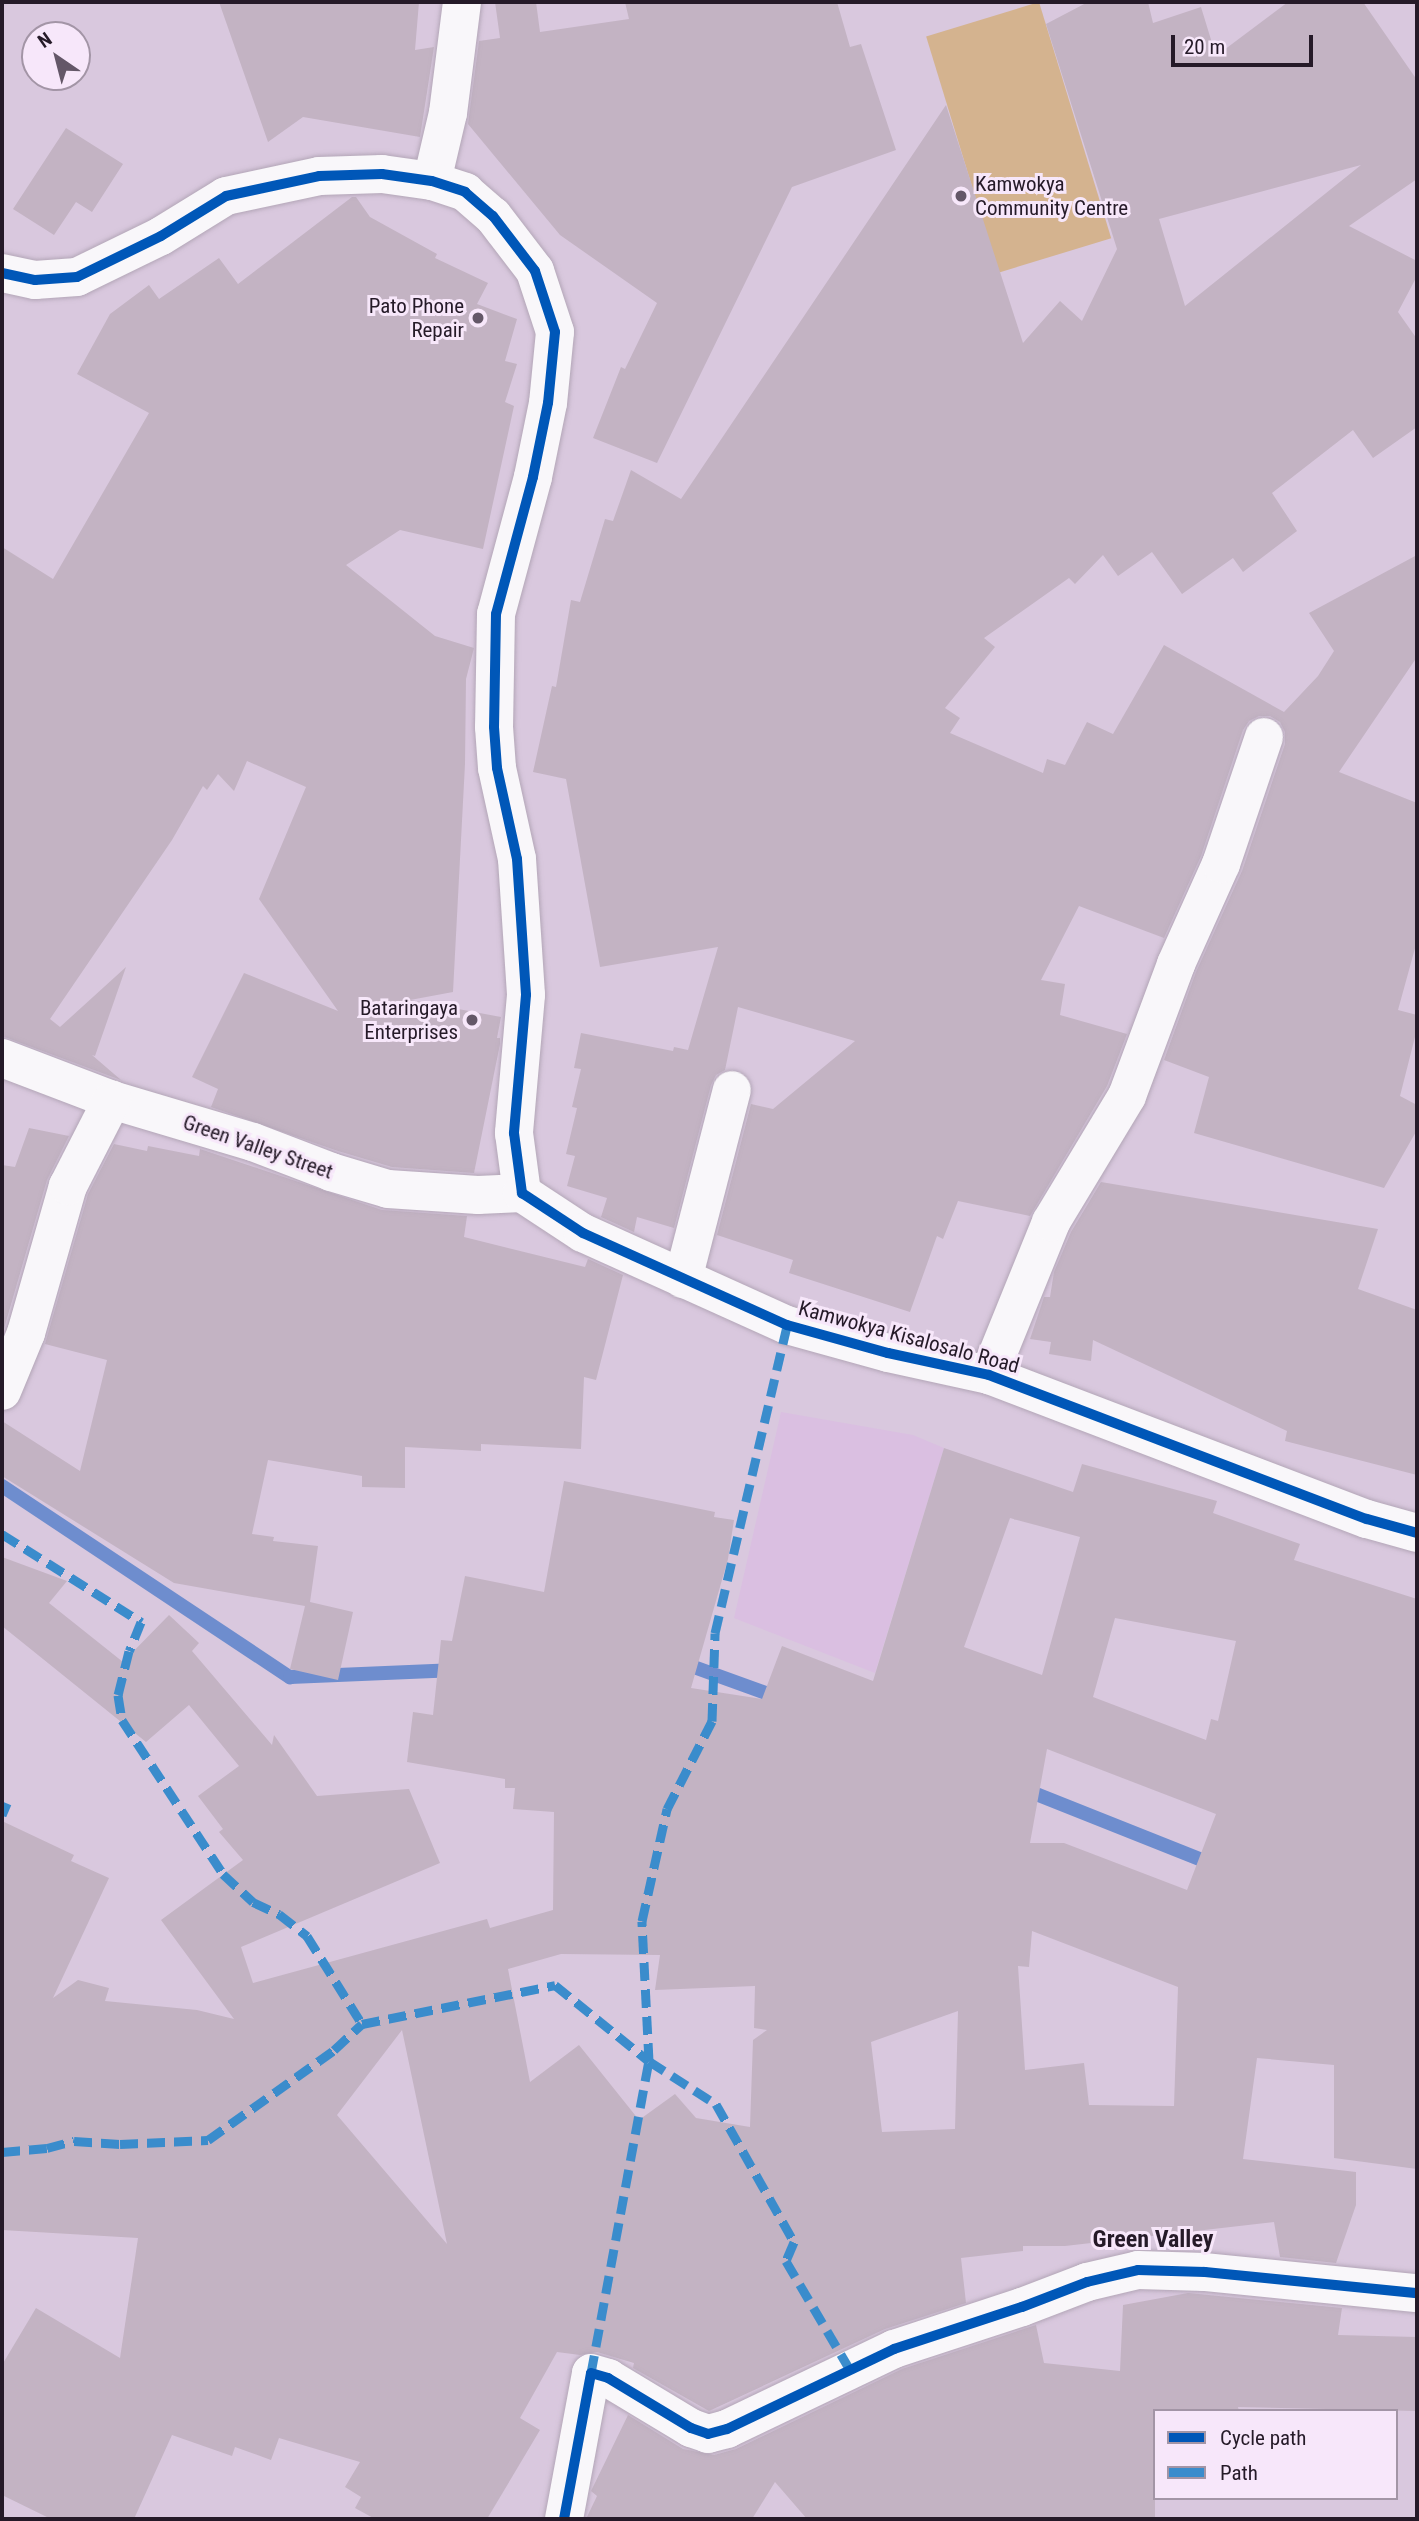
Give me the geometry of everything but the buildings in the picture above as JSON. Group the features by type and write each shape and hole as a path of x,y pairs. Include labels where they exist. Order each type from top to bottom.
{"street":[{"path":"432,181 448,113 462,2"},
{"path":"2,273 34,280 77,277 161,236 226,196 318,176 382,174 432,181 465,192 494,216 535,271 555,332 548,403 533,477 496,614 494,727 497,768 517,859 526,995 514,1133 522,1193"},
{"path":"989,1375 1051,1222 1127,1096 1176,964 1221,864 1265,737"},
{"name":"Green Valley Street","path":"2,1058 112,1100 253,1142 331,1172 388,1189 478,1195 522,1193"},
{"path":"683,1279 732,1090"},
{"path":"2,1391 26,1333 68,1185 112,1100"},
{"name":"Kamwokya Kisalosalo Road","path":"522,1193 583,1233 787,1325 888,1353 989,1375 1367,1519 1417,1533"},
{"path":"564,2519 591,2374 608,2378 691,2428 708,2434 727,2429 894,2349 1022,2307 1087,2282 1138,2270 1205,2272 1417,2293"}],"shaded area":[{"path":"1039,2 1111,238 998,273 926,36"},
{"path":"781,1412 913,1435 944,1448 875,1673 734,1618"}],"waterway":[{"path":"2,1486 290,1677 457,1670"},
{"path":"680,1662 782,1699"},
{"path":"1021,1788 1217,1866"}],"marked path":[{"path":"2,1534 141,1622 129,1651 118,1695 122,1720 223,1874 253,1902 279,1914 307,1936 362,2024 555,1985 649,2061 642,1921 667,1809 712,1721 715,1633 787,1325"},
{"path":"2,1815 7,1803"},
{"path":"2,2152 47,2148 74,2141 120,2144 208,2140 334,2050 362,2024"},
{"path":"591,2373 649,2061 716,2104 794,2242 786,2261 849,2368"}],"cycle path":[{"path":"2,273 35,280 77,277 161,236 226,196 319,176 382,174 432,181 465,192 493,216 535,271 555,332 548,403 533,477 496,614 494,727 497,768 517,859 526,995 514,1133 522,1193 583,1233 787,1325 888,1353 989,1375 1367,1519 1417,1533"},
{"path":"564,2519 591,2373 608,2378 691,2428 708,2434 727,2429 894,2349 1022,2307 1087,2282 1138,2270 1205,2272 1417,2293"}],"place":[{"name":"Kamwokya Community Centre","path":"961,196"},
{"name":"Pato Phone Repair","path":"478,318"},
{"name":"Bataringaya Enterprises","path":"472,1020"}],"district":[{"name":"Green Valley","path":"1153,2240"}]}
